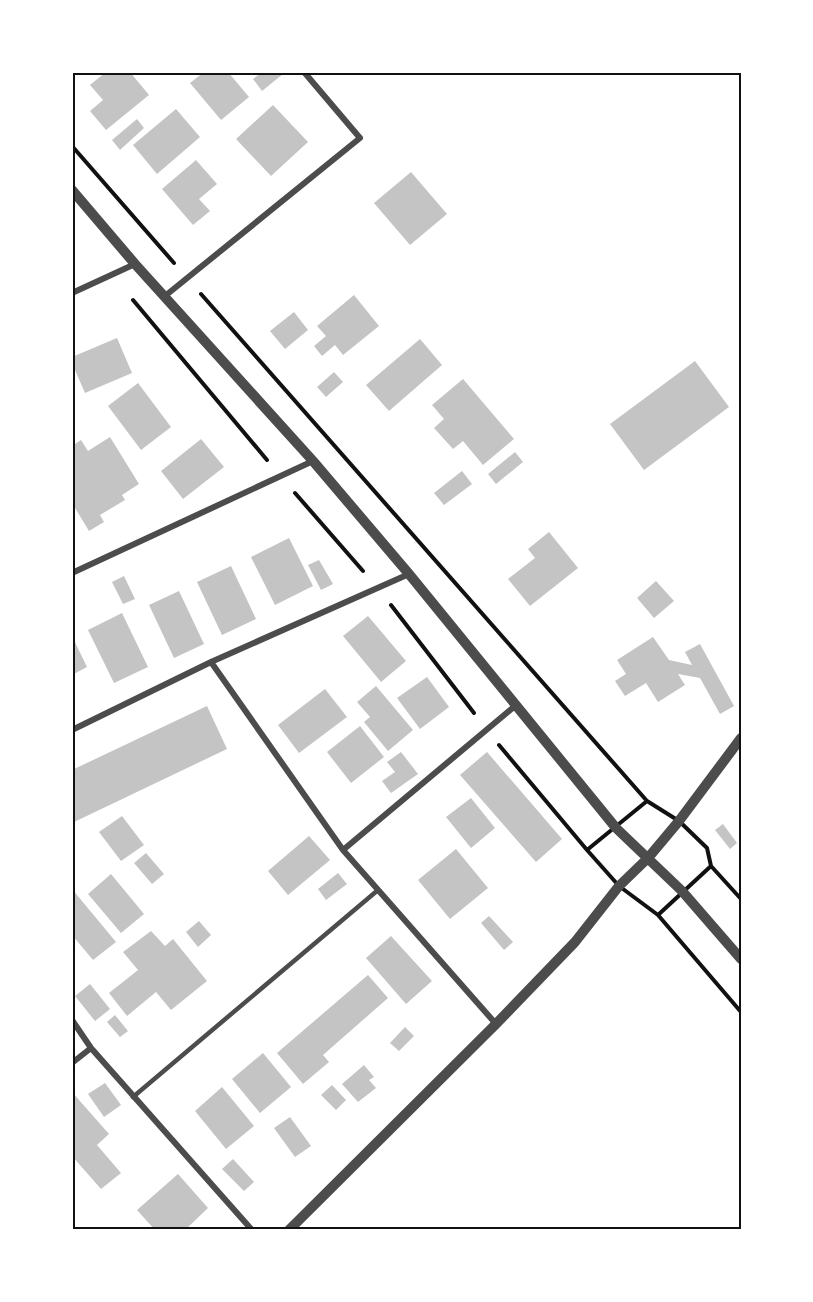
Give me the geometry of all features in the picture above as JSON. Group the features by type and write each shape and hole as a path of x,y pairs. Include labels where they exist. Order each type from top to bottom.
{"street":[{"path":"165,296 360,138 304,72"},
{"path":"72,190 135,264 313,461 409,574 616,828 682,891 741,959"},
{"path":"72,293 135,264"},
{"path":"72,573 313,461"},
{"path":"72,730 211,662 409,574"},
{"path":"211,662 343,850 496,1024"},
{"path":"343,850 515,706"},
{"path":"289,1230 575,942 620,886 648,858 679,821 741,738"},
{"path":"72,1020 91,1048 252,1230"},
{"path":"72,1063 91,1048"}],"lane":[{"path":"133,1096 378,890"}],"path":[{"path":"72,146 647,801"},
{"path":"111,274 377,588 486,729 587,850"},
{"path":"711,866 741,900"},
{"path":"658,915 741,1012"}],"building":[{"path":"106,72 130,72 149,95 106,130 90,111 103,100 90,85"},
{"path":"204,72 228,72 249,97 221,120 190,83"},
{"path":"262,72 281,72 283,74 262,91 253,79"},
{"path":"273,105 308,142 271,176 236,139"},
{"path":"176,109 200,137 157,174 133,145"},
{"path":"137,119 144,128 120,150 112,140"},
{"path":"196,160 217,184 199,199 210,211 193,225 162,189"},
{"path":"411,172 447,214 410,245 374,203"},
{"path":"354,295 379,326 343,355 335,345 322,356 314,346 326,336 317,326"},
{"path":"294,312 308,330 285,349 270,331"},
{"path":"117,338 132,373 85,393 72,363 72,357"},
{"path":"420,339 442,365 389,411 366,385"},
{"path":"695,361 729,407 644,470 610,424"},
{"path":"334,372 343,382 326,397 317,387"},
{"path":"463,379 514,439 483,465 463,441 453,449 434,428 444,419 432,405"},
{"path":"138,383 171,427 141,450 108,406"},
{"path":"110,437 139,484 122,495 125,500 100,515 104,522 89,531 72,503 72,446 81,440 88,451"},
{"path":"201,439 224,467 183,499 161,471"},
{"path":"515,452 523,462 496,484 488,474"},
{"path":"462,471 472,484 444,505 434,493"},
{"path":"549,532 578,568 530,606 508,579 535,558 528,549"},
{"path":"289,538 313,586 275,605 251,557"},
{"path":"319,560 333,584 321,590 308,565"},
{"path":"231,566 256,619 222,635 197,582"},
{"path":"124,576 135,599 123,604 112,582"},
{"path":"656,581 674,601 654,618 637,598"},
{"path":"179,591 204,644 174,658 149,605"},
{"path":"122,613 148,667 114,683 88,630"},
{"path":"368,616 406,661 381,682 343,636"},
{"path":"72,636 87,667 72,675"},
{"path":"653,637 669,660 692,665 685,652 700,644 734,706 720,714 700,678 678,674 685,685 658,702 646,683 625,696 615,681 626,674 617,660"},
{"path":"427,677 449,707 420,729 397,698"},
{"path":"376,686 413,730 388,751 364,722 370,717 357,702"},
{"path":"325,689 347,717 299,753 278,725"},
{"path":"207,706 227,749 72,823 72,770"},
{"path":"360,726 384,757 351,783 327,752"},
{"path":"401,752 418,774 391,793 382,781 395,772 387,762"},
{"path":"487,752 562,839 536,862 460,775"},
{"path":"471,798 495,828 471,848 446,817"},
{"path":"122,816 144,845 121,861 99,832"},
{"path":"723,824 737,843 730,849 715,830"},
{"path":"309,836 330,860 288,895 268,871"},
{"path":"456,849 488,888 450,919 418,880"},
{"path":"146,853 164,874 152,884 134,863"},
{"path":"338,873 347,884 326,900 318,889"},
{"path":"111,874 144,914 121,933 88,894"},
{"path":"72,889 116,942 93,960 72,935"},
{"path":"489,916 513,942 504,950 481,923"},
{"path":"199,921 211,935 198,947 186,932"},
{"path":"151,931 165,946 173,939 207,981 171,1010 156,992 127,1016 109,993 138,970 123,952"},
{"path":"391,936 432,981 406,1004 366,958"},
{"path":"368,975 388,998 323,1055 329,1062 303,1084 277,1053"},
{"path":"90,984 110,1009 95,1021 75,996"},
{"path":"115,1015 128,1031 120,1037 107,1022"},
{"path":"405,1027 414,1036 399,1051 390,1043"},
{"path":"263,1053 291,1087 260,1113 232,1079"},
{"path":"364,1065 374,1077 369,1080 376,1088 358,1102 342,1084"},
{"path":"105,1083 121,1105 104,1117 88,1094"},
{"path":"332,1085 346,1100 336,1110 321,1095"},
{"path":"222,1087 254,1126 226,1149 195,1111"},
{"path":"72,1092 109,1134 97,1145 121,1173 101,1189 72,1156"},
{"path":"290,1117 311,1146 295,1157 274,1128"},
{"path":"233,1159 254,1182 244,1191 222,1169"},
{"path":"178,1174 208,1208 185,1230 155,1230 137,1210"}]}
